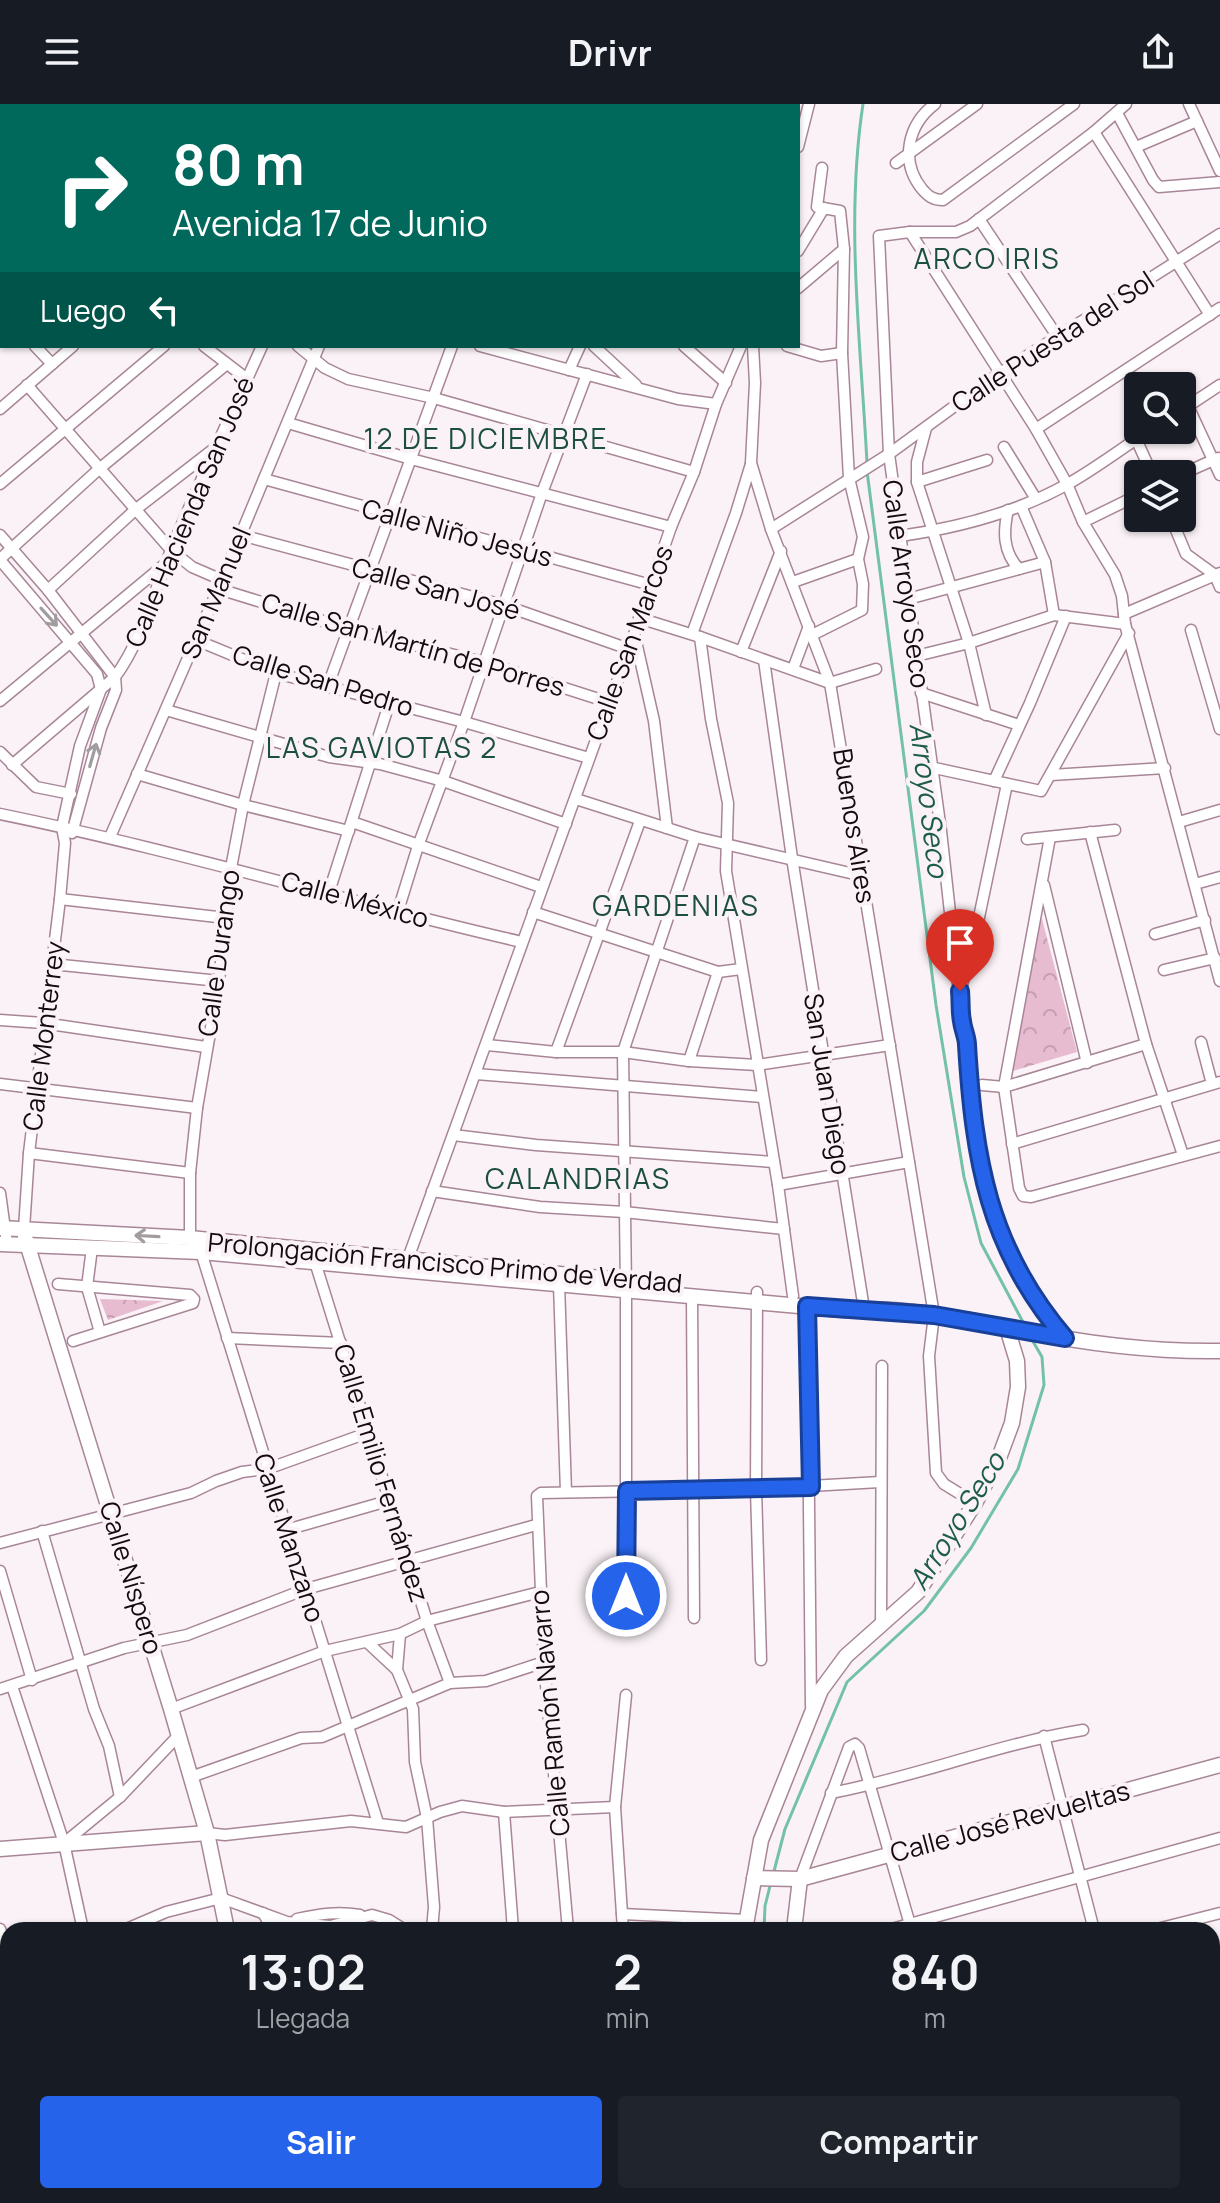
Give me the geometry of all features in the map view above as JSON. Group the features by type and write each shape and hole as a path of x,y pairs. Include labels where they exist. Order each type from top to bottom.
{"street":[{"path":"800,139 809,104"},
{"path":"935,104 919,122 910,140 907,157 916,182 928,196 943,200 1069,106"},
{"path":"896,163 977,104"},
{"path":"910,232 956,232 979,219 1126,104"},
{"path":"1189,104 1220,171"},
{"path":"1117,113 1159,187 1220,182"},
{"path":"1136,147 1197,121"},
{"path":"1094,132 1210,315"},
{"path":"800,247 820,208 822,168"},
{"name":"Calle Arroyo Seco","path":"811,631 862,610 863,584 858,559 863,537 842,353 844,249 840,211 820,208"},
{"path":"979,219 1057,336"},
{"path":"910,232 1036,429 1067,484 1083,522 1115,575 1195,884 1216,951 1220,981"},
{"name":"Calle Arroyo Seco","path":"910,232 879,236 886,456 941,831 962,1021 967,1041 968,1078 988,1201 1005,1248 1058,1337"},
{"name":"Calle Puesta del Sol","path":"771,529 886,456 1000,373 1220,234"},
{"path":"800,286 844,249"},
{"path":"1036,429 1220,308"},
{"path":"37,348 52,364"},
{"path":"1,408 71,348"},
{"path":"0,484 162,348"},
{"path":"207,348 247,379"},
{"name":"Calle Hacienda San José","path":"62,827 80,746 101,689 115,677 132,650 171,550 261,348"},
{"path":"300,348 325,368 348,379 434,398 694,472"},
{"name":"San Manuel","path":"110,837 318,348"},
{"path":"327,688 372,572 451,348"},
{"path":"488,348 678,399 716,404"},
{"path":"504,348 511,354"},
{"path":"569,370 579,348"},
{"path":"596,348 639,388"},
{"path":"686,348 726,383"},
{"name":"Calle San Marcos","path":"407,1264 671,527 740,348"},
{"name":"Buenos Aires","path":"753,348 755,383 751,463 771,529 830,683 863,876 934,1315 929,1356 936,1473 944,1484 975,1503"},
{"path":"794,348 821,356 842,353"},
{"path":"12,765 101,689 97,674 0,559 99,469 227,364"},
{"path":"397,914 542,493 587,374"},
{"name":"Calle San Martín de Porres","path":"27,385 171,550 220,584 349,629 483,662 608,702"},
{"path":"1196,401 1220,385"},
{"path":"288,423 411,459 671,527"},
{"path":"927,426 917,462 917,482 969,643 986,715"},
{"path":"1196,426 1217,459 1220,475"},
{"path":"900,536 932,531 1021,506 1067,484 1128,444"},
{"path":"48,590 135,510 217,446"},
{"path":"1004,447 1036,499"},
{"path":"1196,468 1217,459"},
{"path":"917,482 987,460"},
{"path":"751,463 696,636 728,803 726,871 778,1185 793,1296"},
{"name":"Calle Niño Jesús","path":"264,479 651,585"},
{"path":"1083,522 1124,502"},
{"path":"1021,506 1045,562 1054,615"},
{"path":"1008,510 1004,527 1006,548 1019,569"},
{"path":"1177,532 1186,554 1217,574 1220,587"},
{"path":"0,535 48,590 115,677"},
{"name":"Calle San José","path":"241,535 503,605 629,649"},
{"path":"741,652 781,551"},
{"path":"793,582 858,559"},
{"path":"908,599 1045,562"},
{"path":"0,701 81,631 166,564"},
{"path":"930,767 1041,791 1126,624 1217,574"},
{"path":"916,656 969,643 1054,615 1126,624"},
{"path":"994,781 1066,616"},
{"path":"639,618 830,683 876,669"},
{"path":"1191,630 1220,729"},
{"path":"793,669 811,631"},
{"path":"634,635 654,721 667,828"},
{"name":"Calle San Pedro","path":"196,640 276,673 589,758"},
{"name":"San Juan Diego","path":"764,660 822,1055 864,1309"},
{"name":"Calle Durango","path":"190,1238 190,1173 197,1108 219,981 231,868 258,738 276,673"},
{"name":"Calle Hacienda San José","path":"73,830 101,728 116,690 115,677"},
{"path":"921,693 1019,725"},
{"path":"329,892 389,704"},
{"path":"166,710 329,757 443,781 566,824"},
{"path":"0,752 36,787 81,795"},
{"path":"1051,775 1165,768"},
{"path":"137,774 243,805 351,826 541,887"},
{"path":"960,991 974,941 1007,784"},
{"path":"576,799 695,837 863,876"},
{"path":"1179,822 1220,810"},
{"name":"Calle México","path":"0,814 110,837 329,892 397,914 522,942"},
{"path":"556,1052 640,821"},
{"name":"Calle Monterrey","path":"24,1229 43,1023 60,899 65,843 62,827"},
{"name":"Calle Monterrey","path":"65,843 73,830"},
{"path":"1027,839 1115,830"},
{"path":"1090,832 1146,1044 1183,1155"},
{"path":"626,1622 623,1052 695,837"},
{"path":"1050,837 1004,1087 1019,1188 1023,1196 1031,1197 1220,1146"},
{"path":"1195,884 1220,877"},
{"path":"1042,879 1087,1063"},
{"path":"60,899 226,918"},
{"path":"533,912 718,972 741,969"},
{"path":"1155,934 1205,920"},
{"path":"1164,970 1216,951"},
{"path":"52,964 219,981"},
{"path":"689,1061 718,972"},
{"path":"0,1020 43,1023 206,1047"},
{"path":"1012,1144 1216,1083 1201,1042"},
{"path":"982,1085 1004,1087 1146,1044"},
{"path":"487,1045 556,1052 623,1052 689,1061 757,1065 890,1045"},
{"path":"476,1074 762,1097"},
{"path":"0,1084 197,1108"},
{"path":"453,1135 536,1145 774,1162"},
{"path":"29,1153 190,1173"},
{"path":"778,1185 909,1162"},
{"path":"432,1191 540,1207 624,1212 784,1229"},
{"path":"0,1193 3,1236"},
{"name":"Prolongación Francisco Primo de Verdad","path":"3,1236 24,1229 190,1238 559,1284 626,1285 692,1295 793,1296 845,1301 864,1309"},
{"name":"Calle Níspero","path":"24,1229 25,1244 179,1735 207,1833 226,1922"},
{"name":"Prolongación Francisco Primo de Verdad","path":"3,1236 25,1244 201,1252 315,1262 407,1264 756,1297 844,1310 934,1315 1058,1337"},
{"path":"92,1248 87,1287 100,1332"},
{"name":"Calle Manzano","path":"201,1252 378,1823"},
{"name":"Calle Emilio Fernández","path":"315,1262 427,1621 450,1683"},
{"path":"58,1284 190,1295 194,1299 193,1303 73,1341"},
{"path":"559,1284 566,1492 756,1489 880,1482"},
{"path":"692,1295 694,1618"},
{"path":"756,1297 756,1489 761,1660"},
{"path":"807,1306 811,1716"},
{"path":"747,1922 758,1879 761,1840 821,1690 836,1667 918,1592 975,1503 999,1458 1016,1404 1019,1373 1010,1329"},
{"path":"1058,1337 1156,1350 1220,1351"},
{"path":"227,1338 341,1343"},
{"path":"881,1626 882,1366"},
{"path":"0,1543 191,1493 242,1472 267,1469 370,1432"},
{"name":"Calle Ramón Navarro","path":"566,1492 541,1493 537,1496 536,1525 544,1662 567,1922"},
{"path":"286,1530 391,1500"},
{"path":"0,1689 124,1648 187,1635 306,1589 536,1525"},
{"path":"42,1531 94,1709 109,1746 120,1797"},
{"path":"0,1571 32,1680"},
{"path":"171,1709 325,1651 400,1634 427,1621 540,1592"},
{"name":"Calle Emilio Fernández","path":"397,1670 400,1634"},
{"name":"Calle Emilio Fernández","path":"367,1642 397,1670 416,1721 415,1762 427,1818 433,1922"},
{"path":"191,1777 301,1738 322,1737 450,1683 486,1681 544,1662"},
{"path":"12,1686 64,1843 81,1922"},
{"path":"622,1922 615,1807 626,1695"},
{"path":"831,1793 872,1786 1044,1736 1083,1730"},
{"path":"64,1843 120,1797 179,1735"},
{"path":"1044,1736 1092,1922"},
{"path":"794,1922 795,1880 849,1747 855,1744 872,1786 910,1922"},
{"name":"Calle José Revueltas","path":"758,1879 795,1880 1220,1765"},
{"path":"0,1849 207,1833 225,1835 351,1821 406,1827 462,1806 504,1812 615,1807"},
{"path":"504,1812 512,1922"},
{"path":"928,1922 1220,1838"},
{"path":"143,1922 166,1912 221,1898 287,1922"},
{"path":"263,1913 268,1922"},
{"path":"1185,1922 1220,1913"},
{"path":"622,1914 712,1922"},
{"path":"342,1922 364,1915 392,1922"}],"green space":[{"path":"1039,918 1042,919 1077,1052 1013,1071"},
{"path":"100,1299 163,1301 108,1320"}],"waterway":[{"name":"Arroyo Seco","path":"863,104 855,193 855,238 867,463"},
{"name":"Arroyo Seco","path":"867,471 936,1005 964,1177 981,1243 1024,1324"},
{"name":"Arroyo Seco","path":"773,1875 785,1829 847,1682 924,1611 971,1548 1018,1469 1044,1385 1042,1357 1031,1338"},
{"name":"Arroyo Seco","path":"764,1922 771,1882"}],"district":[{"name":"ARCO IRIS","path":"987,259"},
{"name":"12 DE DICIEMBRE","path":"486,439"},
{"name":"LAS GAVIOTAS 2","path":"382,748"},
{"name":"GARDENIAS","path":"676,906"},
{"name":"CALANDRIAS","path":"578,1179"}],"route":[{"path":"626,1596 627,1491 811,1487 807,1306 934,1315 1065,1338 1023,1280 1005,1248 988,1201 968,1078 960,991"}]}
